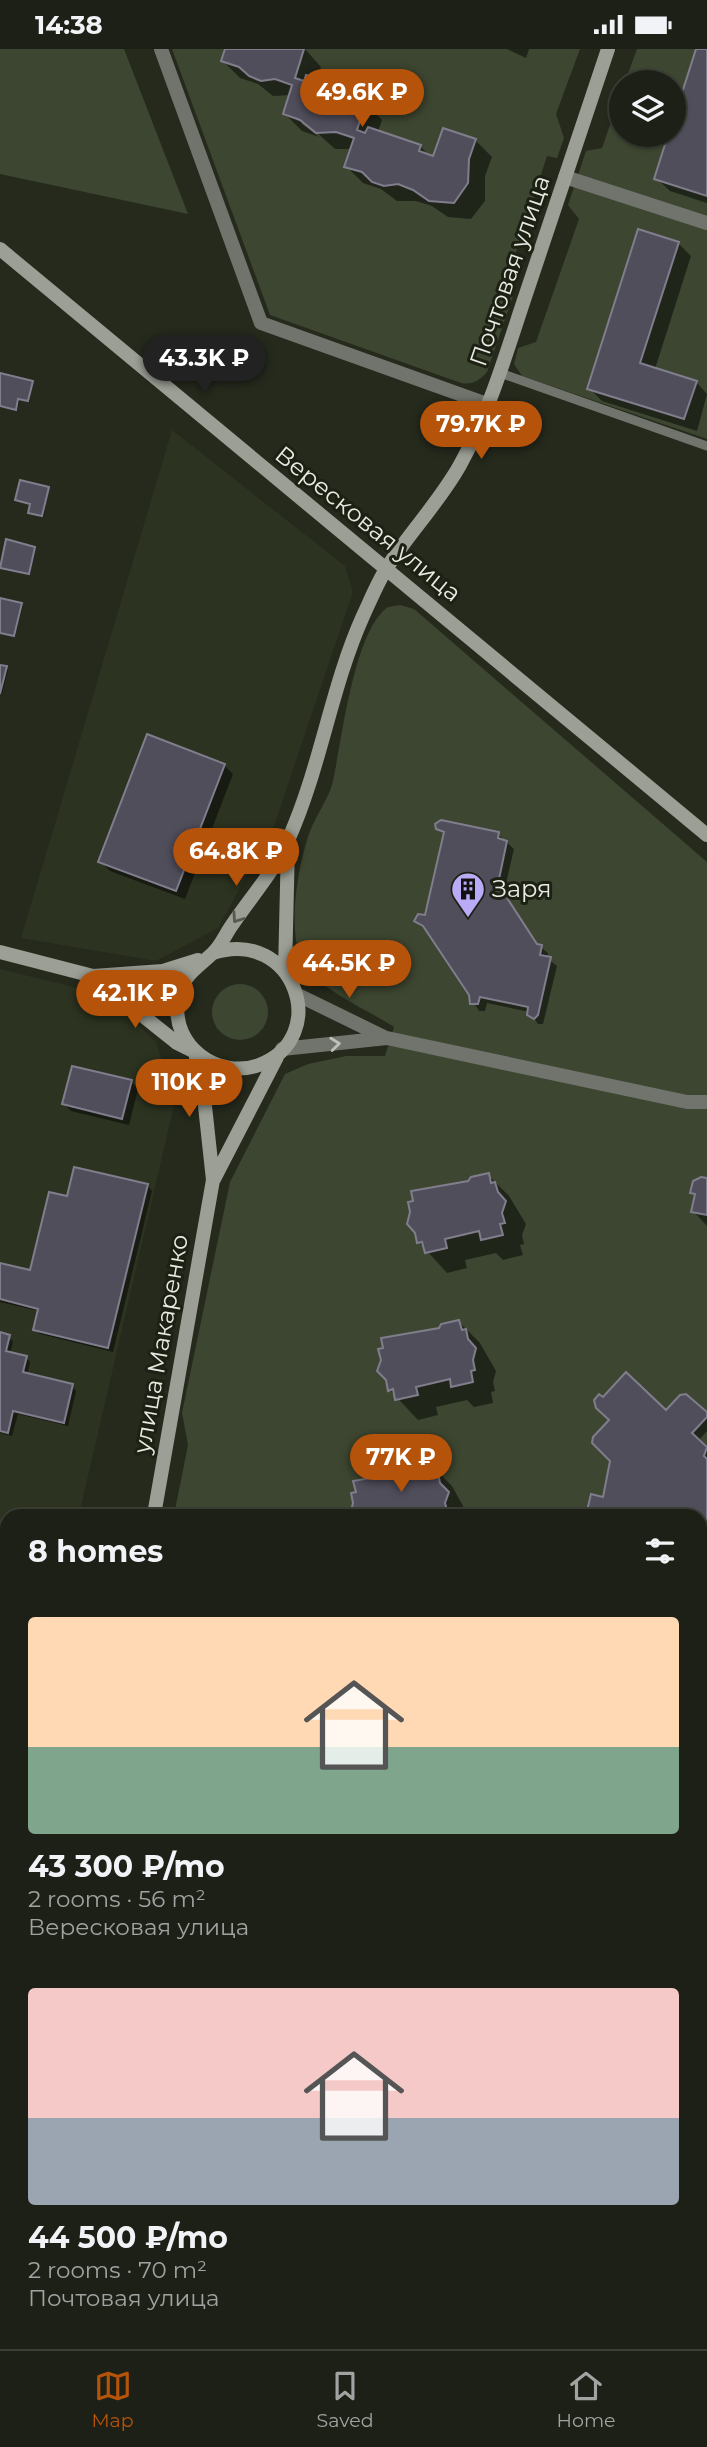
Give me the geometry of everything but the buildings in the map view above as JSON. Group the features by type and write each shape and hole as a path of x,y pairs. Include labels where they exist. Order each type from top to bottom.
{"street":[{"path":"161,49 261,323 487,404"},
{"name":"Почтовая улица","path":"210,955 288,843 316,766 362,620 386,568 459,467 487,404 608,49"},
{"path":"565,177 707,223"},
{"name":"Вересковая улица","path":"0,249 707,835"},
{"name":"Почтовая улица","path":"285,971 288,843"},
{"path":"0,952 93,976 163,971 232,949 253,950 271,958 285,971 296,994 297,1019 280,1052"},
{"path":"195,1052 180,1027 178,997 185,978 210,955"},
{"path":"93,976 177,1043 220,1067 241,1069 261,1064 280,1052 387,1038"},
{"path":"296,994 387,1038 687,1102 707,1102"},
{"name":"улица Макаренко","path":"155,1509 213,1180 204,1097 195,1052"},
{"name":"улица Макаренко","path":"213,1180 280,1052"}],"lane":[{"path":"499,373 707,446"}],"shaded area":[{"path":"0,49 124,49 188,214 0,174"},
{"path":"172,49 580,49 556,114 564,138 557,158 547,156 504,289 513,296 484,375 472,383 461,383 270,315"},
{"path":"637,49 707,49 707,439 522,376 514,364 518,348 536,342 579,219 568,205 586,151 602,148 609,128 609,147 686,147 686,70 629,70"},
{"path":"172,430 345,566 353,592 274,826 218,928 156,961 21,938"},
{"path":"400,605 414,609 707,862 707,1509 175,1509 188,1445 182,1413 230,1182 285,1074 308,1064 346,1056 385,1056 394,1027 340,996 314,976 299,954 295,926 298,877 305,847 333,781 358,661 376,619 388,607"},
{"path":"0,969 106,995 156,1042 175,1101 80,1509 0,1509"},
{"path":"240,984 251,986 260,992 266,1001 266,1023 260,1032 251,1038 240,1040 229,1038 220,1032 214,1023 212,1012 214,1001 220,992 229,986"}],"place":[{"name":"Заря","path":"468,919"}]}
